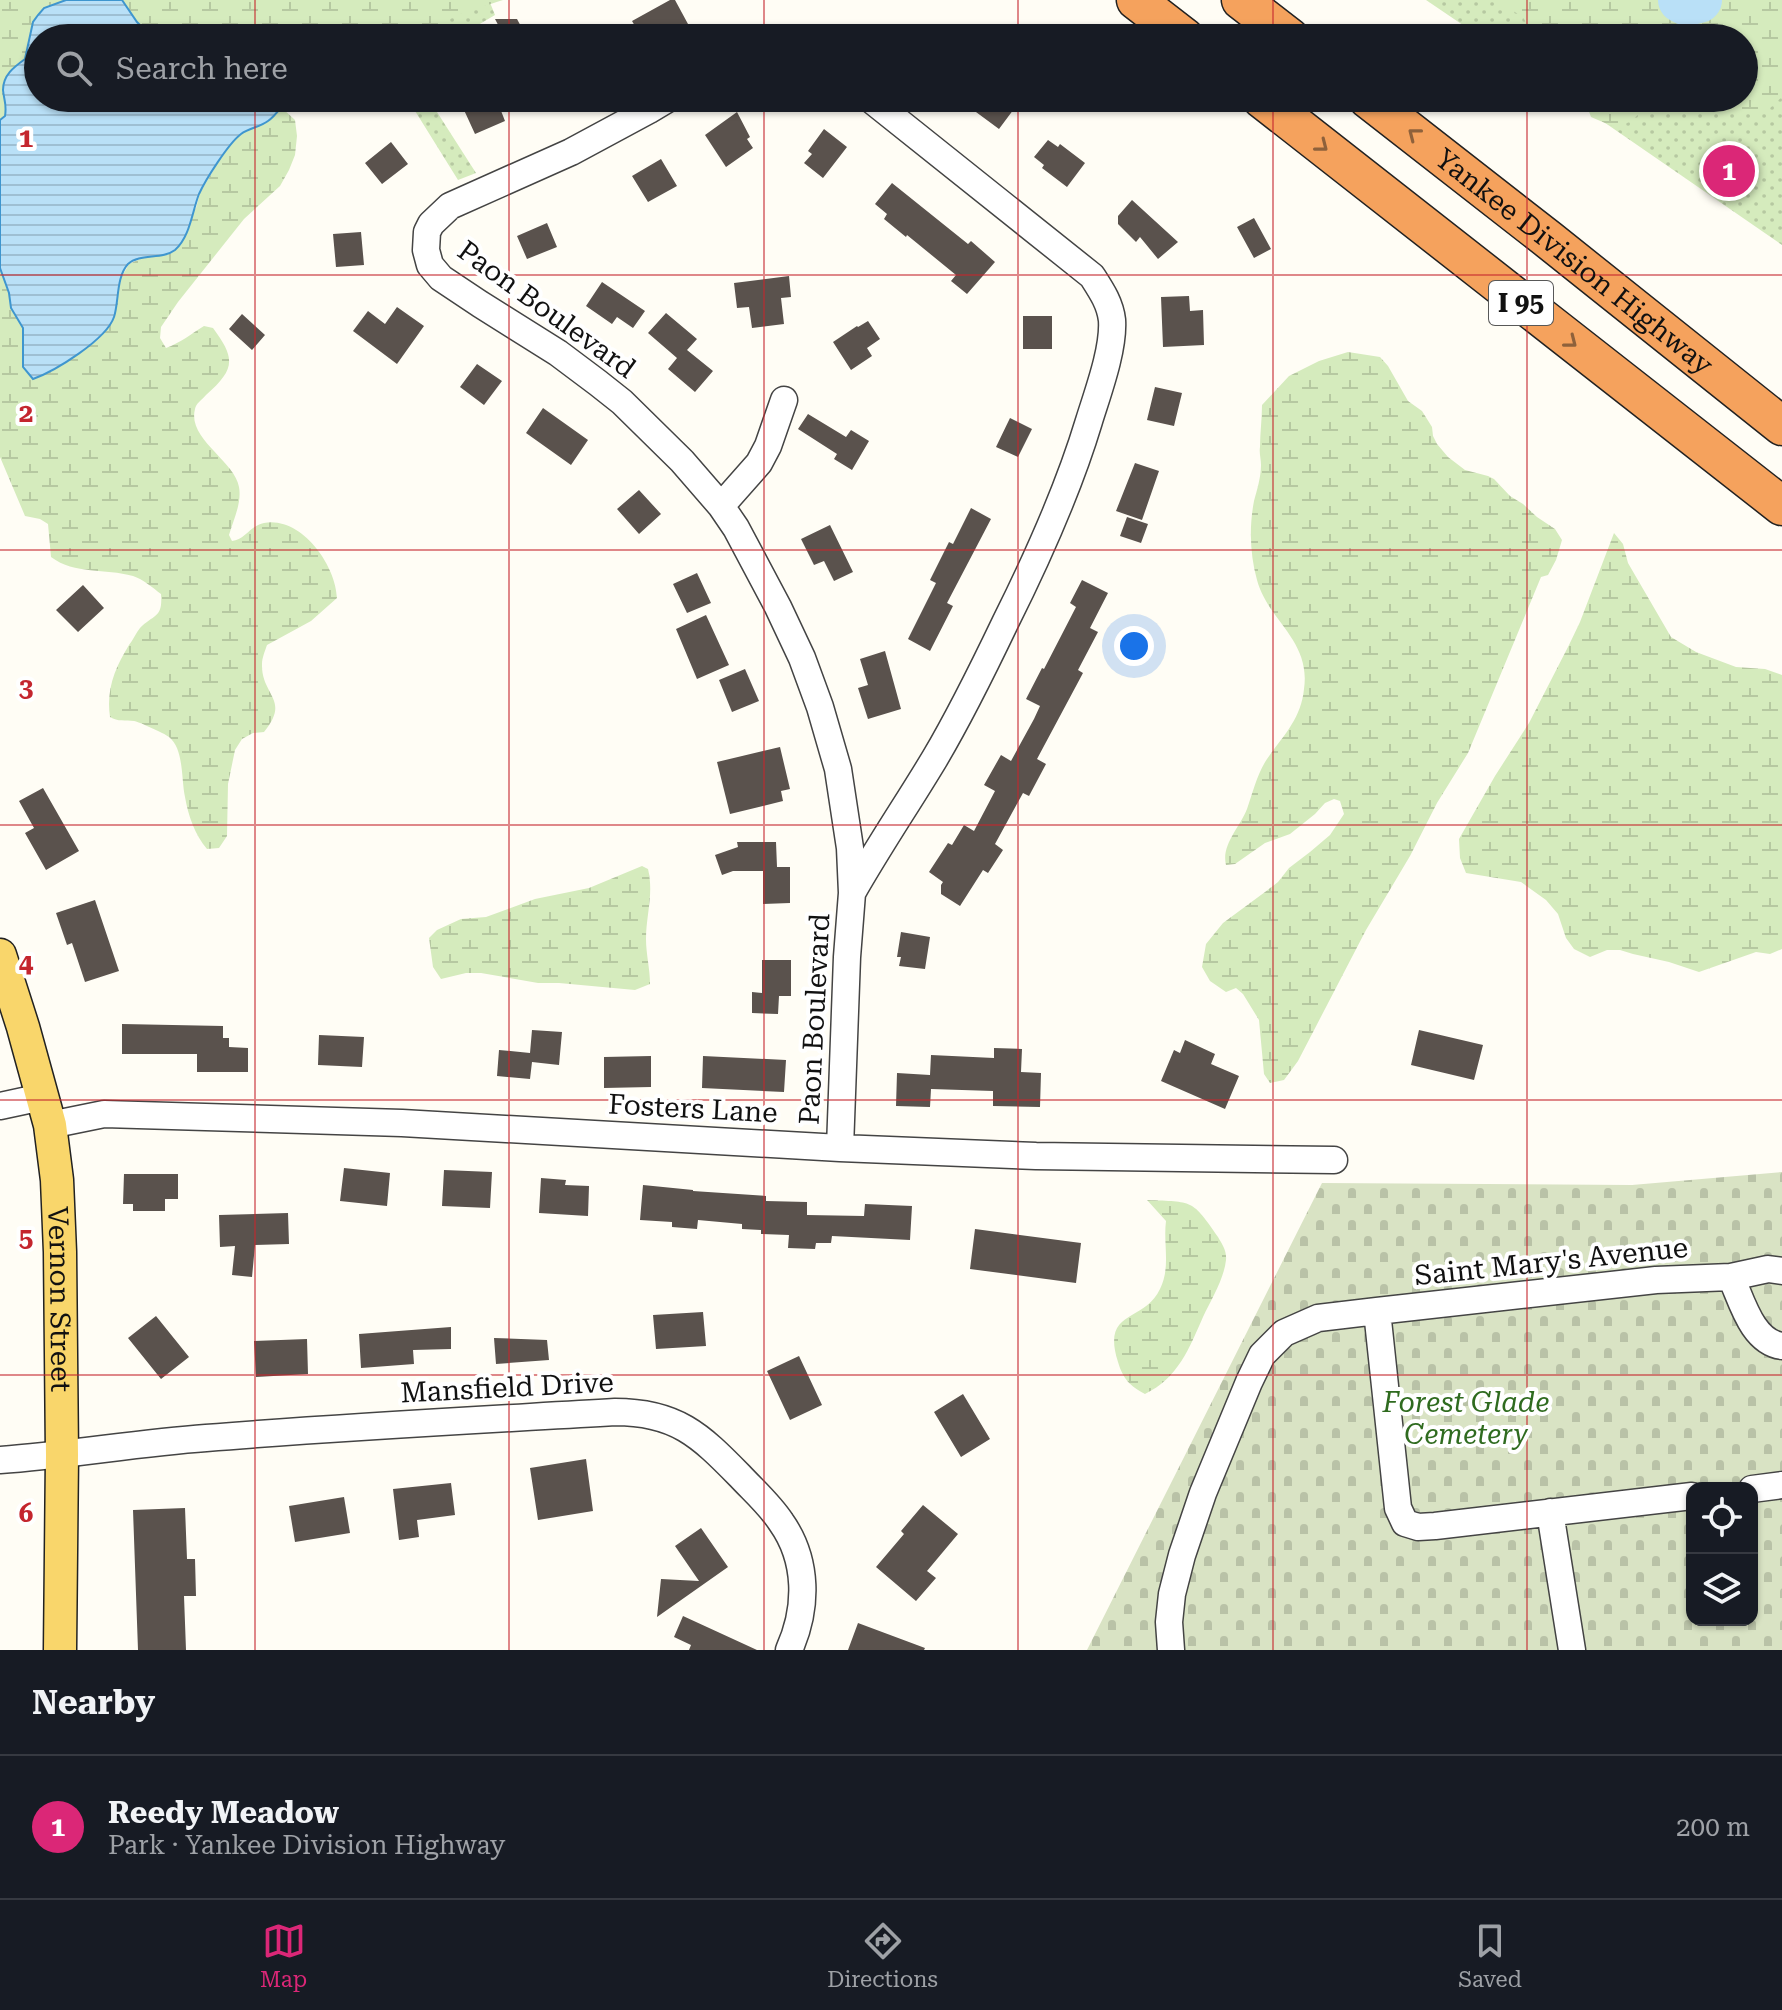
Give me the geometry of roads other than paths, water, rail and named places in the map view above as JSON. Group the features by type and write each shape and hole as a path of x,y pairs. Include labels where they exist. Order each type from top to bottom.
{"highway":[{"path":"1136,0 1167,24"},
{"path":"1241,0 1272,24"},
{"name":"I 95","path":"1279,112 1782,506"},
{"name":"Yankee Division Highway","path":"1385,112 1782,426"}],"main road":[{"name":"Vernon Street","path":"0,955 46,1111 56,1165 60,1226 62,1455 60,1650"}],"street":[{"name":"Paon Boulevard","path":"645,112 571,152 450,206 431,224 427,232 426,250 430,265 441,278 558,353 622,402 682,461 721,506 753,559 802,658 838,769 850,848 852,893 840,1148"},
{"name":"Paon Boulevard","path":"852,893 969,697 1041,549 1082,445 1112,329 1104,294 1085,270 887,112"},
{"path":"721,506 759,463 784,400"},
{"name":"Fosters Lane","path":"0,1106 104,1114 433,1125 1036,1156 1334,1160"},
{"name":"Saint Mary's Avenue","path":"1171,1650 1169,1622 1172,1594 1203,1493 1262,1355 1275,1340 1297,1326 1318,1318 1377,1311 1656,1280 1731,1277 1768,1269 1782,1271"},
{"path":"1731,1277 1761,1337 1772,1345 1782,1346"},
{"path":"1377,1311 1398,1508 1405,1523 1418,1527 1435,1526 1686,1497"},
{"name":"Mansfield Drive","path":"0,1460 205,1438 631,1412 662,1417 691,1431 710,1445 776,1514 790,1536 802,1573 803,1599 799,1625 789,1650"},
{"path":"1758,1488 1782,1485"},
{"path":"1550,1512 1572,1650"}],"water":[{"path":"66,0 122,0 139,24 33,24 44,8"},
{"path":"24,60 24,112 277,112 265,123 241,134 224,153 199,194 180,245 170,253 133,261 124,269 114,317 101,335 66,362 33,379 23,367 23,328 11,308 0,268 0,120 6,112 5,80"}],"waterway":[{"path":"1681,0 1687,3 1699,0"}],"place":[{"name":"Reedy Meadow","path":"1729,171"}],"park label":[{"name":"Forest Glade Cemetery","path":"1466,1418"}]}
